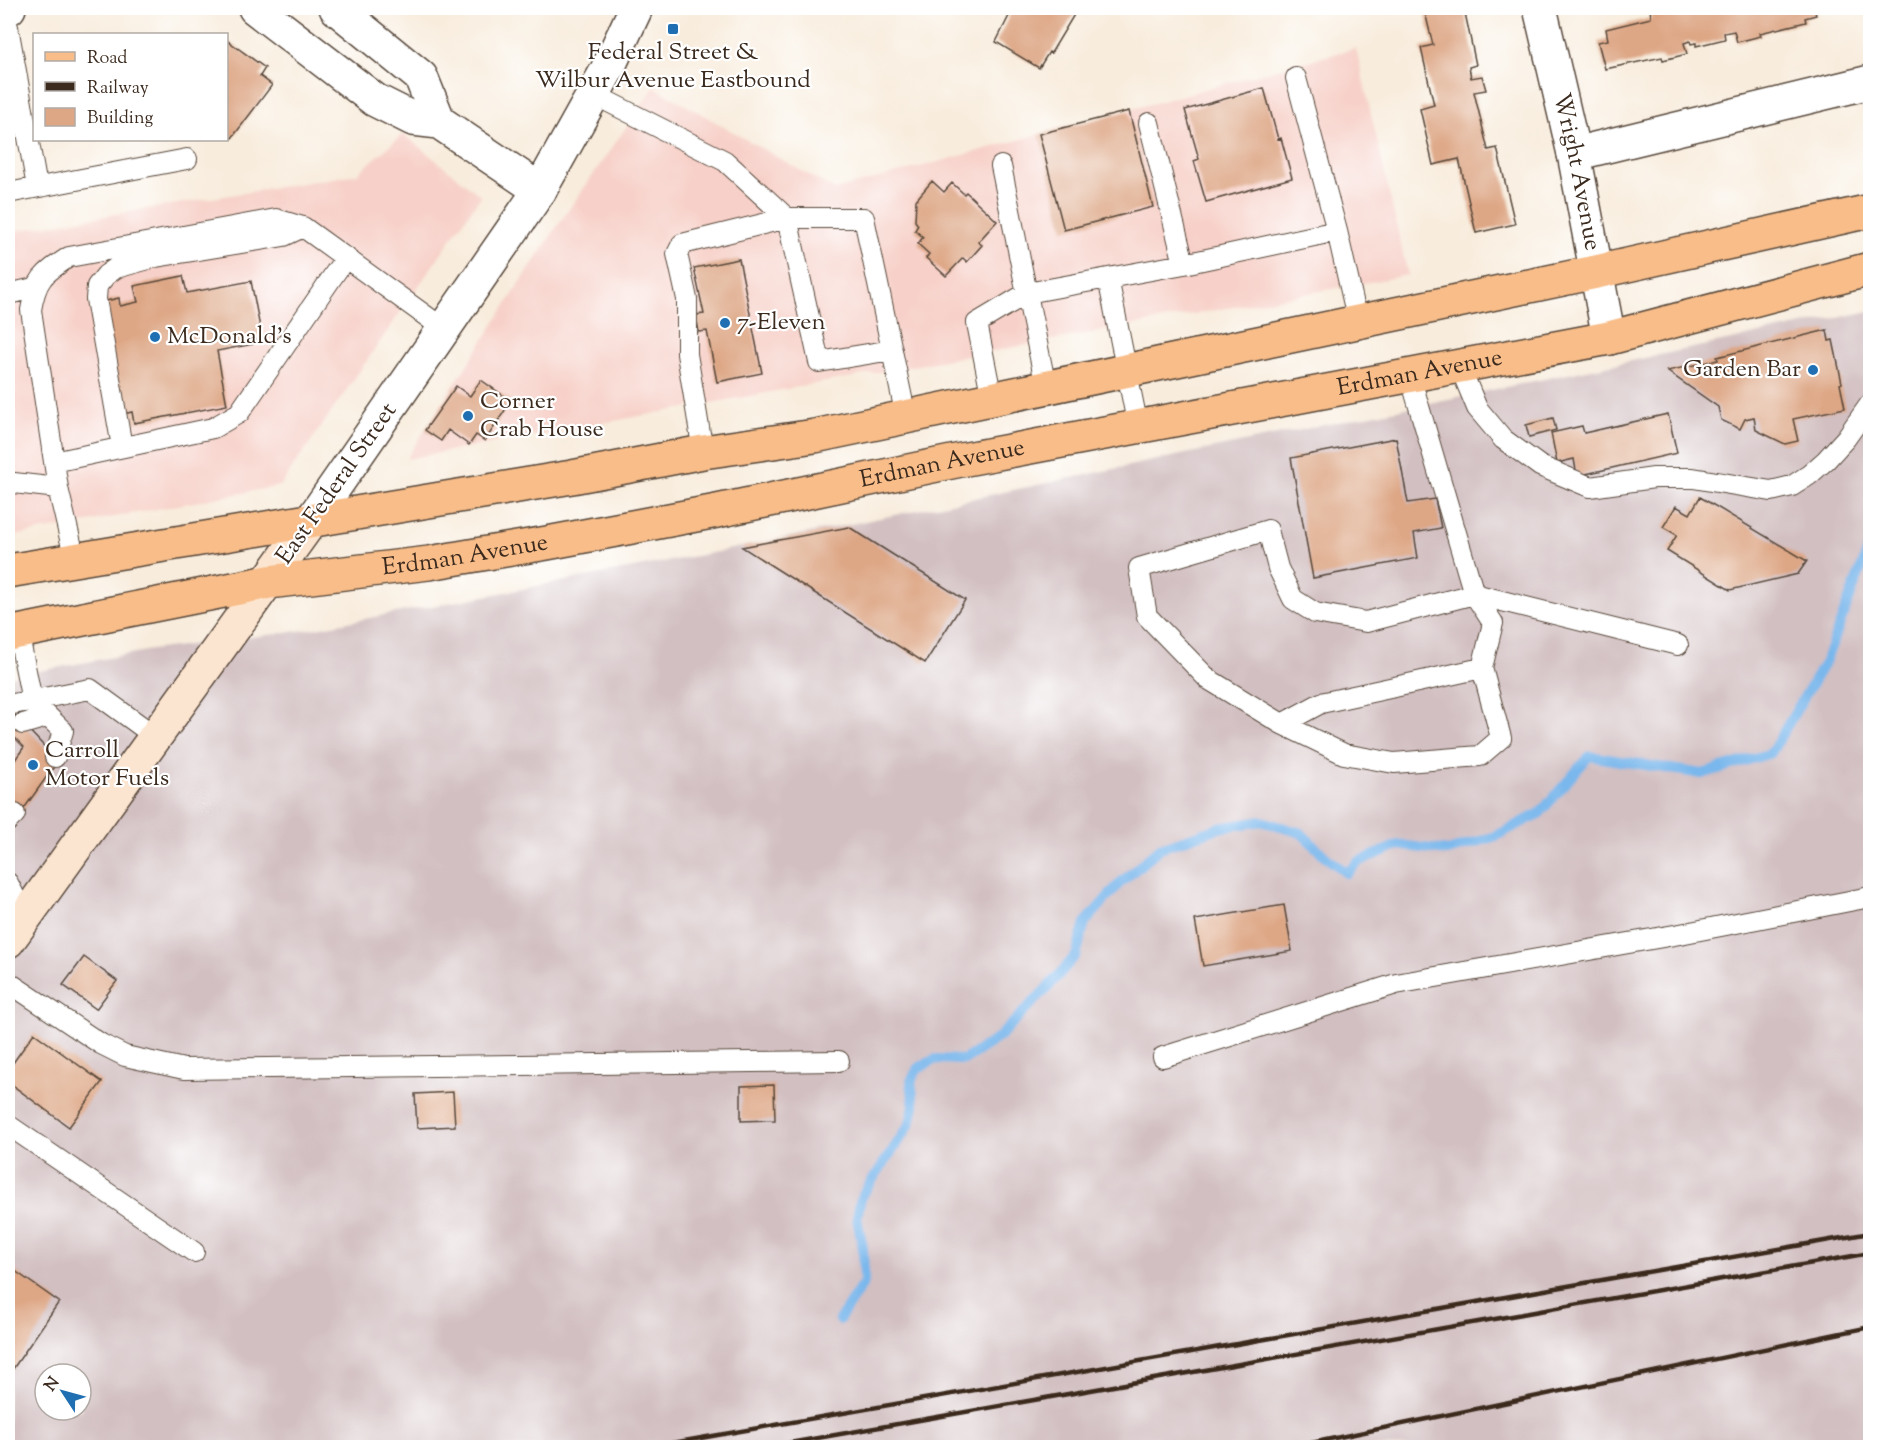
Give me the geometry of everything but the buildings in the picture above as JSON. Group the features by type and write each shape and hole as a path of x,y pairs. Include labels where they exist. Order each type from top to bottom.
{"main road":[{"path":"8,571 572,477 703,452 815,436 1596,272 1870,211"},
{"name":"Erdman Avenue","path":"13,633 269,582 429,563 547,543 717,511 961,460 1609,338 1870,269"}],"street":[{"path":"255,8 375,100 413,119 439,122 540,190"},
{"path":"336,8 421,76 439,122"},
{"name":"East Federal Street","path":"16,929 269,582 540,190 607,70 636,8"},
{"name":"Wright Avenue","path":"1540,8 1574,154 1609,338"},
{"path":"1574,154 1870,82"}],"lane":[{"path":"8,27 37,187"},
{"path":"1296,78 1337,231 1358,322"},
{"path":"593,94 725,162 787,218 819,362 892,350"},
{"path":"1149,123 1184,264"},
{"path":"8,193 187,159"},
{"path":"1001,166 1046,387"},
{"path":"703,452 687,354 687,299 677,254 682,244 787,218 864,218 906,417"},
{"path":"75,560 58,488 31,310 34,288 48,270 69,258 276,219 303,227 444,329"},
{"path":"122,447 96,299 97,286 106,275 116,268 156,257 284,236 303,227"},
{"path":"992,399 977,323 1027,293 1184,264 1337,231"},
{"path":"54,462 213,428 239,413 346,257"},
{"path":"1108,278 1138,427"},
{"path":"8,294 34,288"},
{"path":"1460,367 1477,408 1503,439 1540,466 1590,487 1654,478 1693,478 1771,491 1792,486 1826,460 1846,438 1870,404"},
{"path":"1410,376 1474,594 1493,624 1482,668 1501,738 1480,756 1394,763 1344,754 1282,724 1208,679 1147,616 1139,568 1268,530 1278,568 1293,599 1315,613 1366,622 1474,594 1678,645"},
{"path":"8,484 58,488"},
{"path":"13,633 32,701 63,731 48,750"},
{"path":"1282,724 1321,703 1482,668"},
{"path":"8,705 90,689 156,737"},
{"path":"23,724 47,717"},
{"path":"8,883 16,929"},
{"path":"1163,1057 1396,984 1680,934 1870,897"},
{"path":"8,982 101,1044 125,1056 184,1069 839,1061"},
{"path":"8,1125 194,1252"}],"shaded area":[{"path":"1356,48 1408,275 406,459 556,228 654,87 835,190"},
{"path":"403,134 481,196 280,486 8,537 8,232 357,174"},
{"path":"1870,311 1870,1447 8,1448 8,677 151,650 306,630 717,552"}],"waterway":[{"path":"839,1320 864,1282 863,1248 857,1218 861,1197 910,1124 914,1106 911,1081 918,1068 936,1059 964,1060 998,1038 1076,955 1085,923 1119,884 1160,848 1219,828 1262,821 1301,833 1327,858 1347,873 1358,862 1398,845 1448,851 1496,836 1540,813 1589,756 1702,774 1771,753 1826,660 1870,545"}],"railway":[{"path":"644,1448 1870,1233"},
{"path":"761,1448 1870,1253"},
{"path":"1287,1448 1870,1327"}],"place":[{"name":"Federal Street & Wilbur Avenue Eastbound","path":"673,29"},
{"name":"7-Eleven","path":"725,323"},
{"name":"McDonald's","path":"155,337"},
{"name":"Garden Bar","path":"1813,370"},
{"name":"Corner Crab House","path":"468,416"},
{"name":"Carroll Motor Fuels","path":"33,765"}]}
